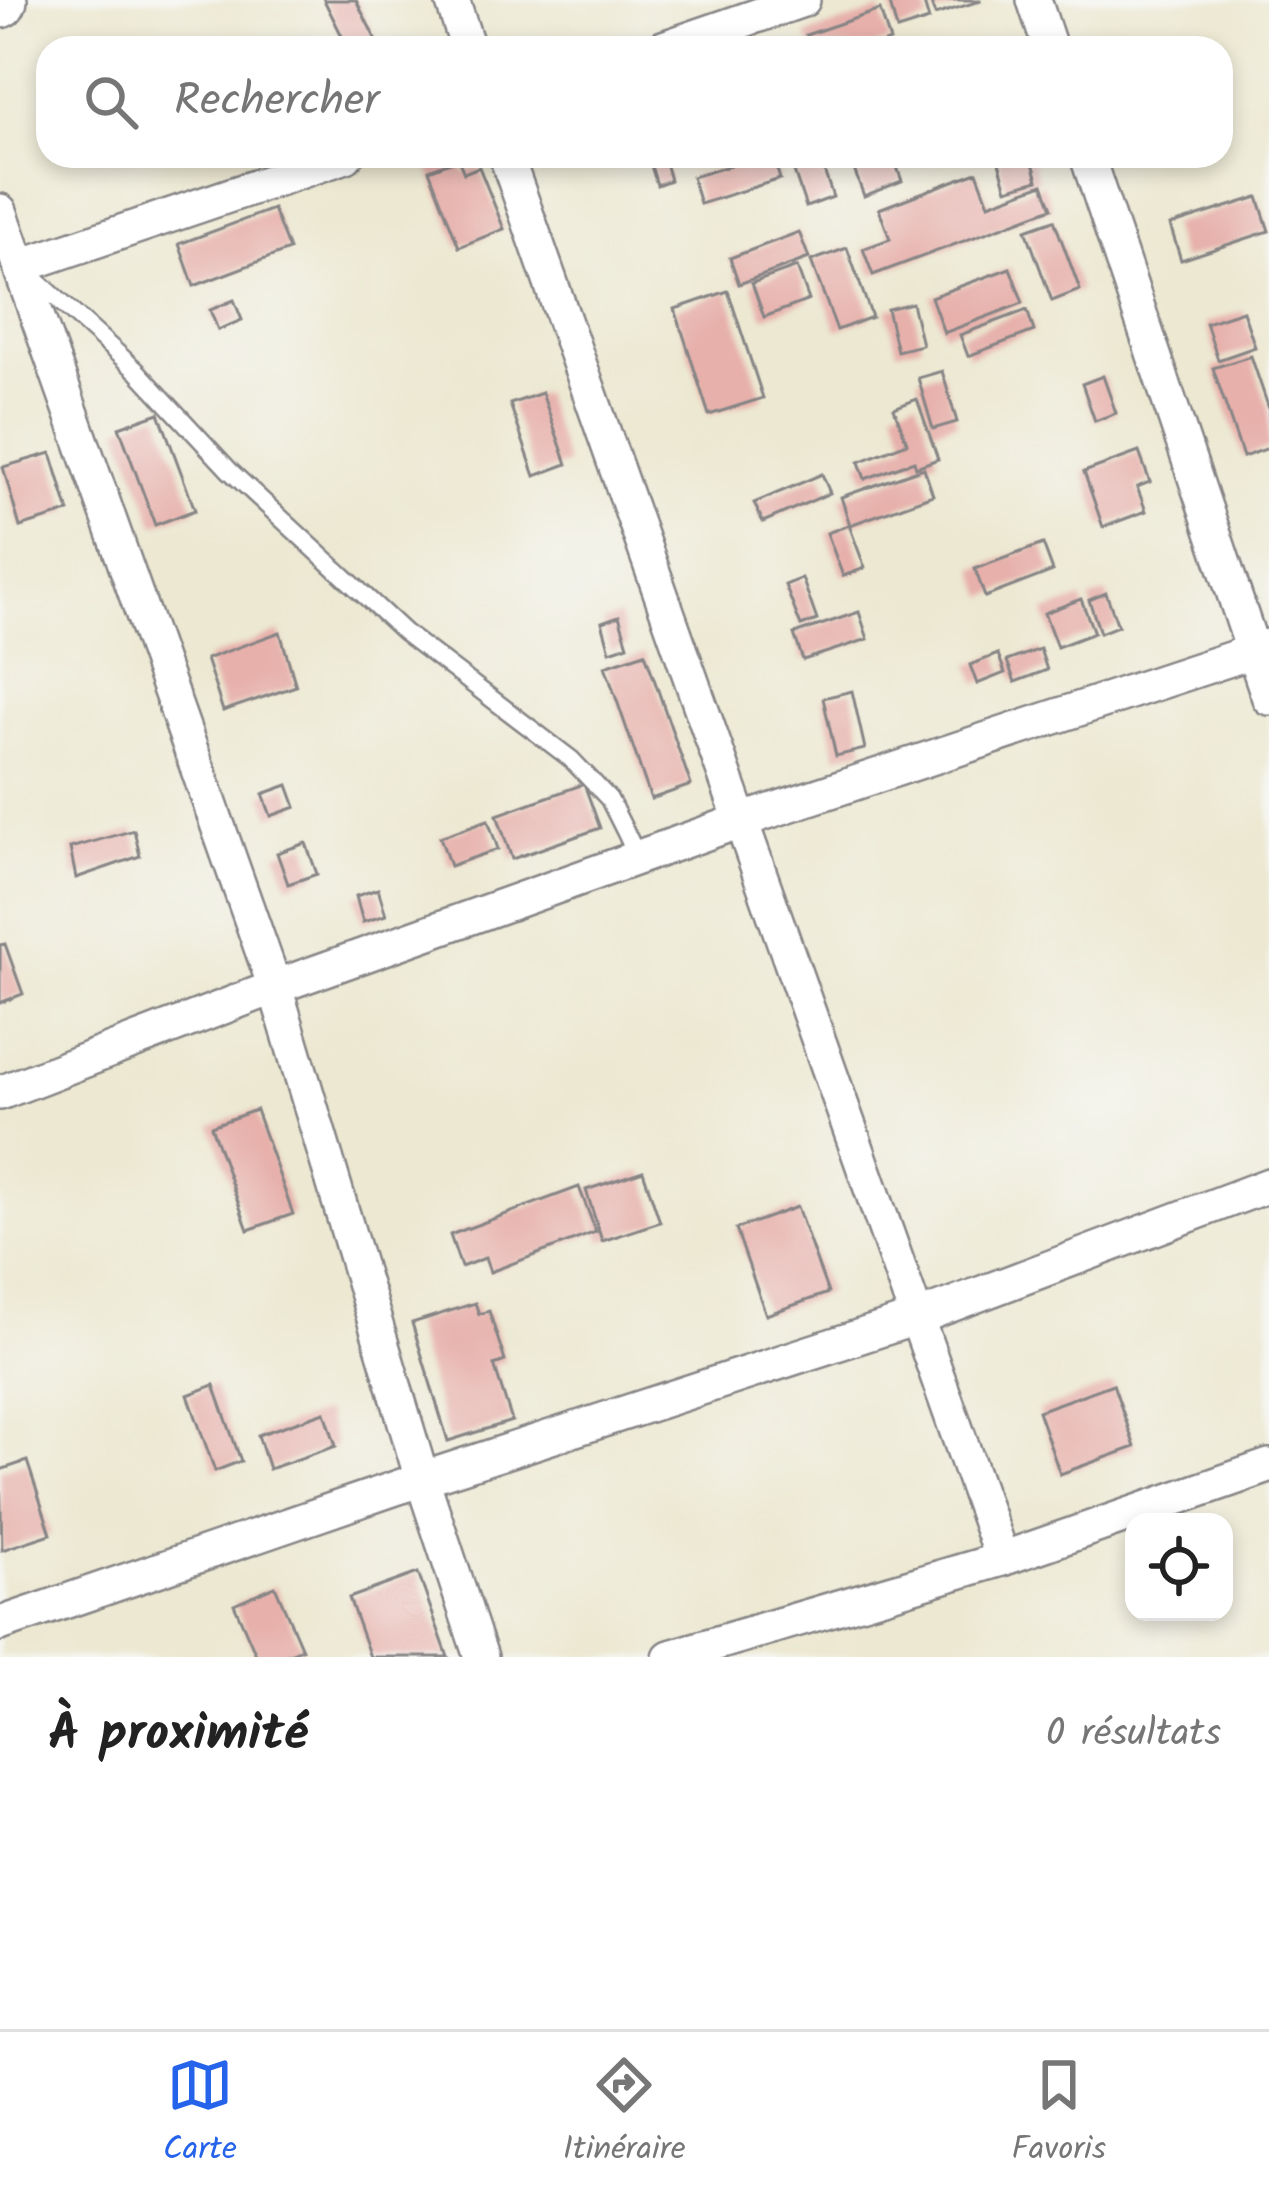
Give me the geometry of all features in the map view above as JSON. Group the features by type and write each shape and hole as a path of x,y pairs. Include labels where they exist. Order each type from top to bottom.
{"street":[{"path":"452,0 464,36"},
{"path":"698,36 803,0"},
{"path":"1034,0 1046,36"},
{"path":"21,266 311,168"},
{"path":"510,168 1002,1559"},
{"path":"1091,168 1261,648 1269,698"},
{"path":"0,211 275,987 422,1479 481,1657"},
{"path":"0,1094 275,987 638,857 1261,648"},
{"path":"0,1624 422,1479 916,1318 1269,1186"},
{"path":"670,1657 1002,1559 1269,1466"}],"lane":[{"path":"21,266 137,371 230,471 404,632 571,759 608,800 638,857"}],"building":[{"path":"324,0 356,0 374,36 342,36"},
{"path":"889,0 923,0 929,20 897,30"},
{"path":"930,0 980,0 980,1 935,15"},
{"path":"880,10 888,36 806,36"},
{"path":"462,168 464,173 479,168 504,229 459,247 429,170"},
{"path":"652,168 666,168 670,180 657,185"},
{"path":"722,168 777,168 780,179 700,204 692,177"},
{"path":"793,168 823,168 833,197 806,207"},
{"path":"854,168 897,168 902,181 864,196"},
{"path":"1001,168 1034,168 1038,180 1007,189"},
{"path":"977,172 989,204 1043,184 1052,208 873,275 863,249 890,239 879,209"},
{"path":"1258,197 1269,231 1181,260 1170,225"},
{"path":"273,209 289,250 194,286 179,244"},
{"path":"1054,220 1080,290 1052,301 1026,230"},
{"path":"799,232 809,258 739,284 730,258"},
{"path":"847,248 872,317 837,330 811,261"},
{"path":"797,267 809,300 764,317 752,283"},
{"path":"1010,268 1023,303 944,333 931,297"},
{"path":"728,291 763,398 709,415 675,309"},
{"path":"234,300 242,320 218,330 210,310"},
{"path":"912,303 922,345 897,351 887,309"},
{"path":"1027,310 1034,331 968,356 960,335"},
{"path":"1243,311 1255,347 1218,360 1206,323"},
{"path":"1251,356 1269,409 1269,448 1243,457 1213,368"},
{"path":"942,371 957,422 933,429 918,378"},
{"path":"1103,376 1116,413 1095,421 1082,384"},
{"path":"542,393 567,464 535,476 510,404"},
{"path":"917,399 938,459 916,467 914,461 865,479 859,462 907,443 894,408"},
{"path":"159,413 195,510 155,525 119,427"},
{"path":"1139,452 1150,482 1137,487 1146,511 1103,527 1084,472"},
{"path":"51,453 69,512 20,527 3,467"},
{"path":"924,468 933,495 850,525 841,497"},
{"path":"822,474 830,493 763,522 754,503"},
{"path":"849,525 865,568 843,576 827,533"},
{"path":"1043,544 1053,571 985,597 975,569"},
{"path":"802,578 817,620 801,626 785,585"},
{"path":"1106,593 1118,626 1100,633 1089,600"},
{"path":"1081,599 1094,633 1057,647 1044,613"},
{"path":"859,612 868,639 803,660 794,634"},
{"path":"619,616 628,645 610,651 602,622"},
{"path":"280,632 296,686 223,711 206,659"},
{"path":"1040,649 1047,670 1015,682 1007,661"},
{"path":"645,653 691,785 651,799 605,666"},
{"path":"998,654 1005,673 977,684 970,665"},
{"path":"852,691 865,749 836,756 823,698"},
{"path":"584,784 600,828 512,859 497,815"},
{"path":"288,785 296,807 271,816 263,794"},
{"path":"488,820 498,849 450,866 440,837"},
{"path":"134,830 140,856 76,878 70,848"},
{"path":"306,843 317,874 288,884 277,853"},
{"path":"378,889 386,915 363,922 356,896"},
{"path":"5,944 23,994 0,1003 0,945"},
{"path":"256,1110 293,1214 248,1230 211,1126"},
{"path":"643,1171 660,1222 602,1241 586,1190"},
{"path":"579,1187 596,1232 490,1272 485,1258 461,1267 450,1235"},
{"path":"797,1207 828,1293 766,1315 736,1229"},
{"path":"475,1303 479,1314 489,1311 505,1361 494,1365 512,1421 448,1441 412,1323"},
{"path":"1113,1384 1135,1447 1060,1474 1038,1411"},
{"path":"214,1385 241,1461 215,1471 188,1395"},
{"path":"325,1412 336,1446 269,1469 258,1435"},
{"path":"27,1461 51,1534 2,1550 0,1470"},
{"path":"418,1573 448,1657 370,1657 349,1598"},
{"path":"275,1586 302,1649 282,1657 257,1657 234,1604"}]}
